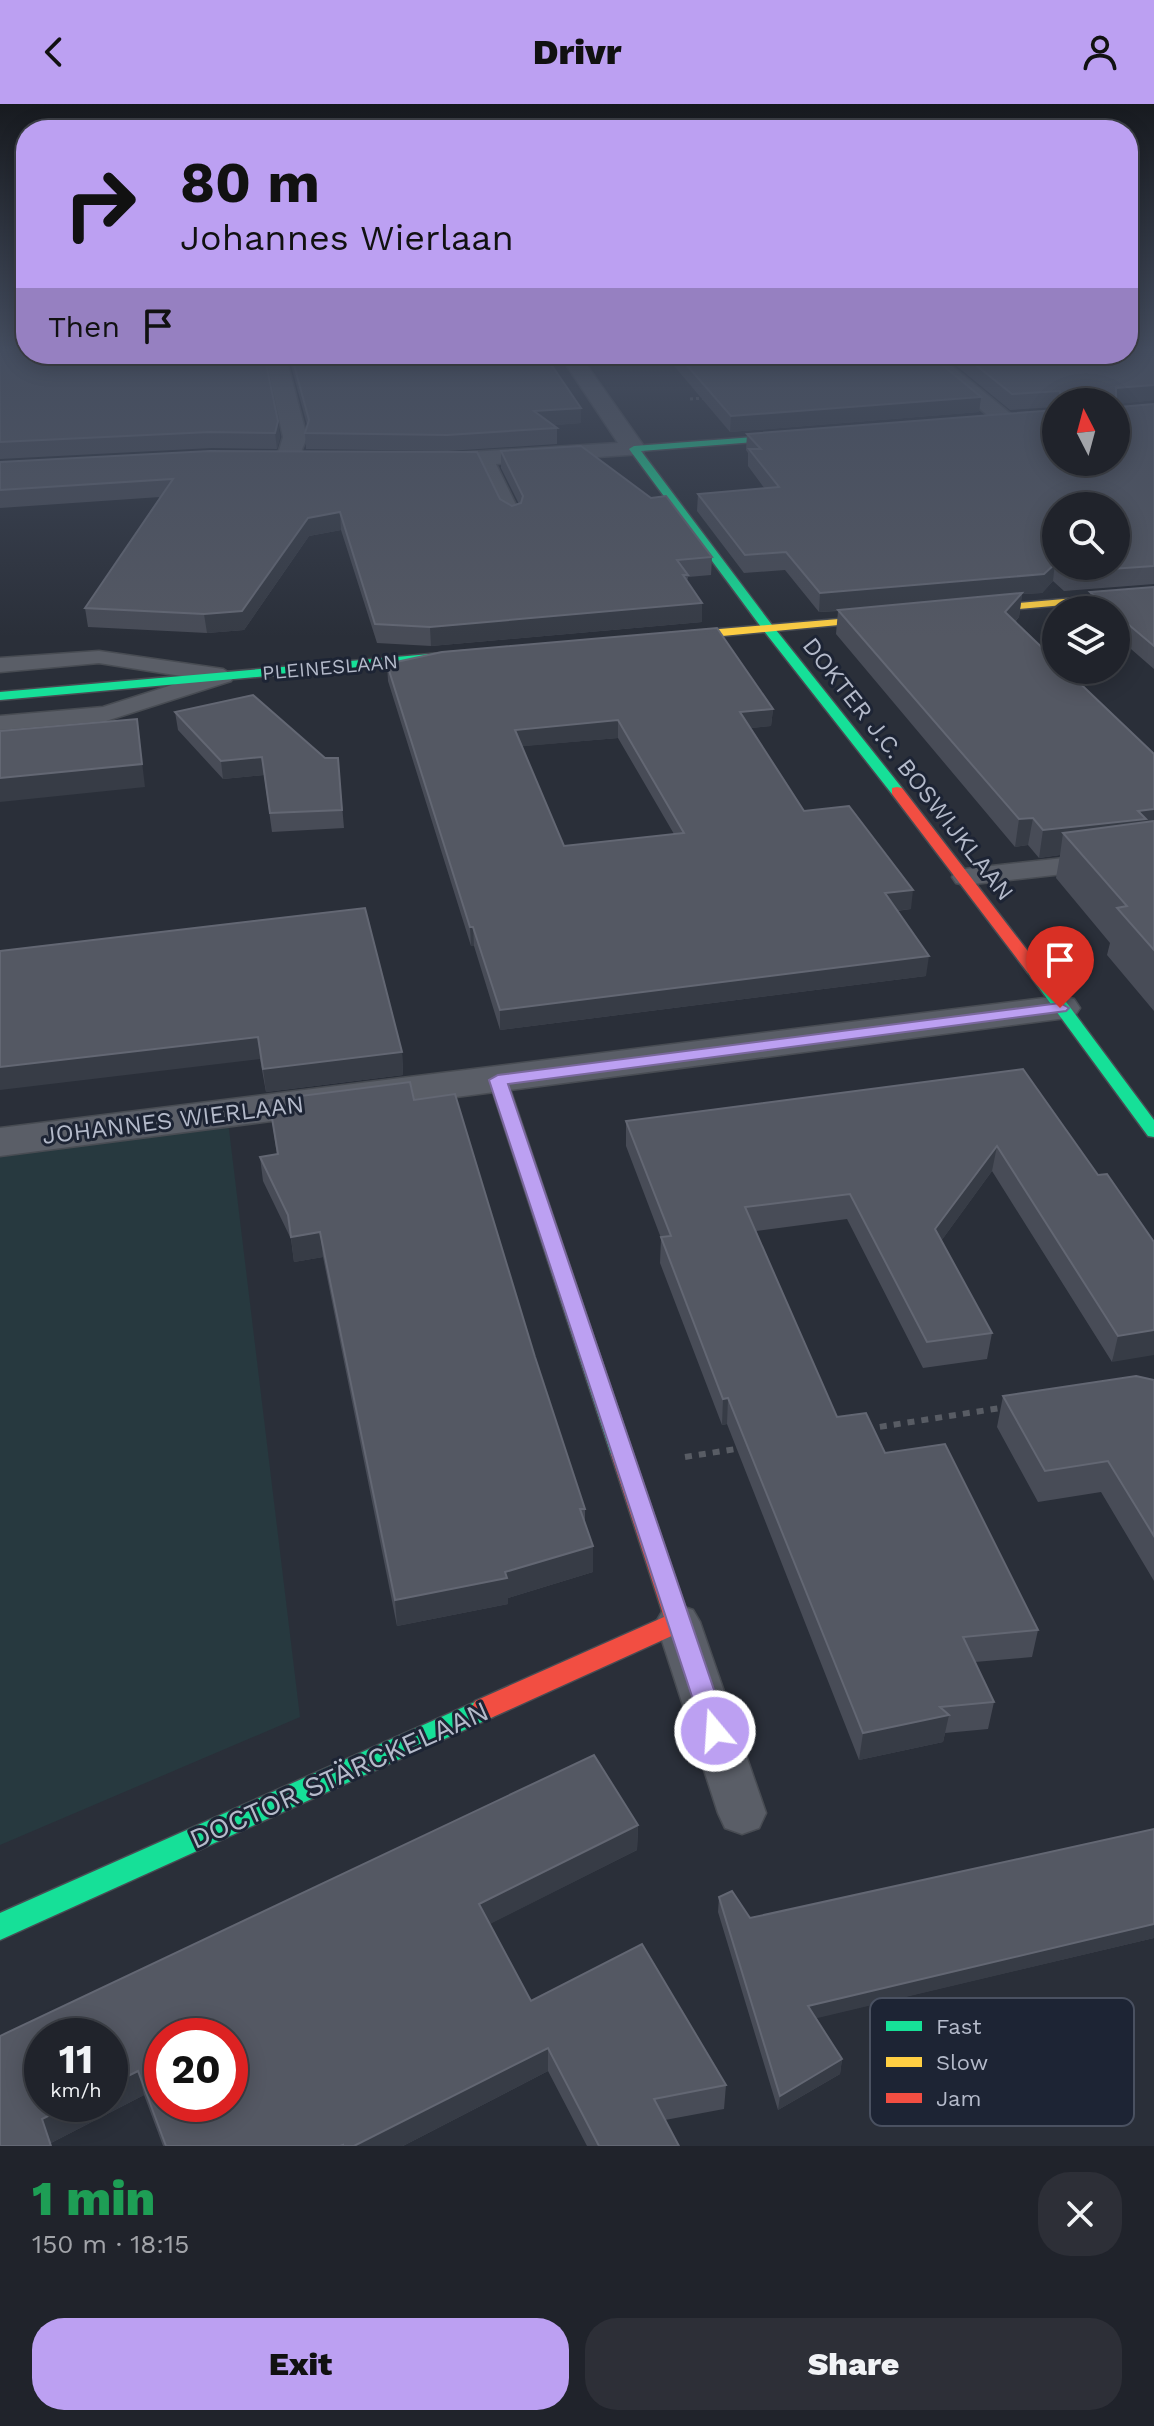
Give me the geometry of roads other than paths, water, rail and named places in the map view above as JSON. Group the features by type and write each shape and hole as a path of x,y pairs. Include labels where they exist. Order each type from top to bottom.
{"street":[{"path":"289,457 292,446"},
{"path":"398,462 485,460 668,446"},
{"name":"DOKTER J.C. BOSWIJKLAAN","path":"634,449 768,628 965,877 1154,1132"},
{"path":"259,457 315,458"},
{"path":"643,639 1154,594"},
{"name":"PLEINESLAAN","path":"0,696 488,653"},
{"name":"JOHANNES WIERLAAN","path":"0,1142 1060,1008"},
{"path":"498,1080 678,1622"},
{"name":"DOCTOR STÄRCKELAAN","path":"0,1927 678,1622"}],"lane":[{"path":"485,460 512,515"},
{"name":"PLEINESLAAN","path":"0,665 99,657 223,676"},
{"name":"PLEINESLAAN","path":"0,723 106,714 223,676"},
{"path":"965,877 1154,856"},
{"path":"678,1622 742,1813"}]}
